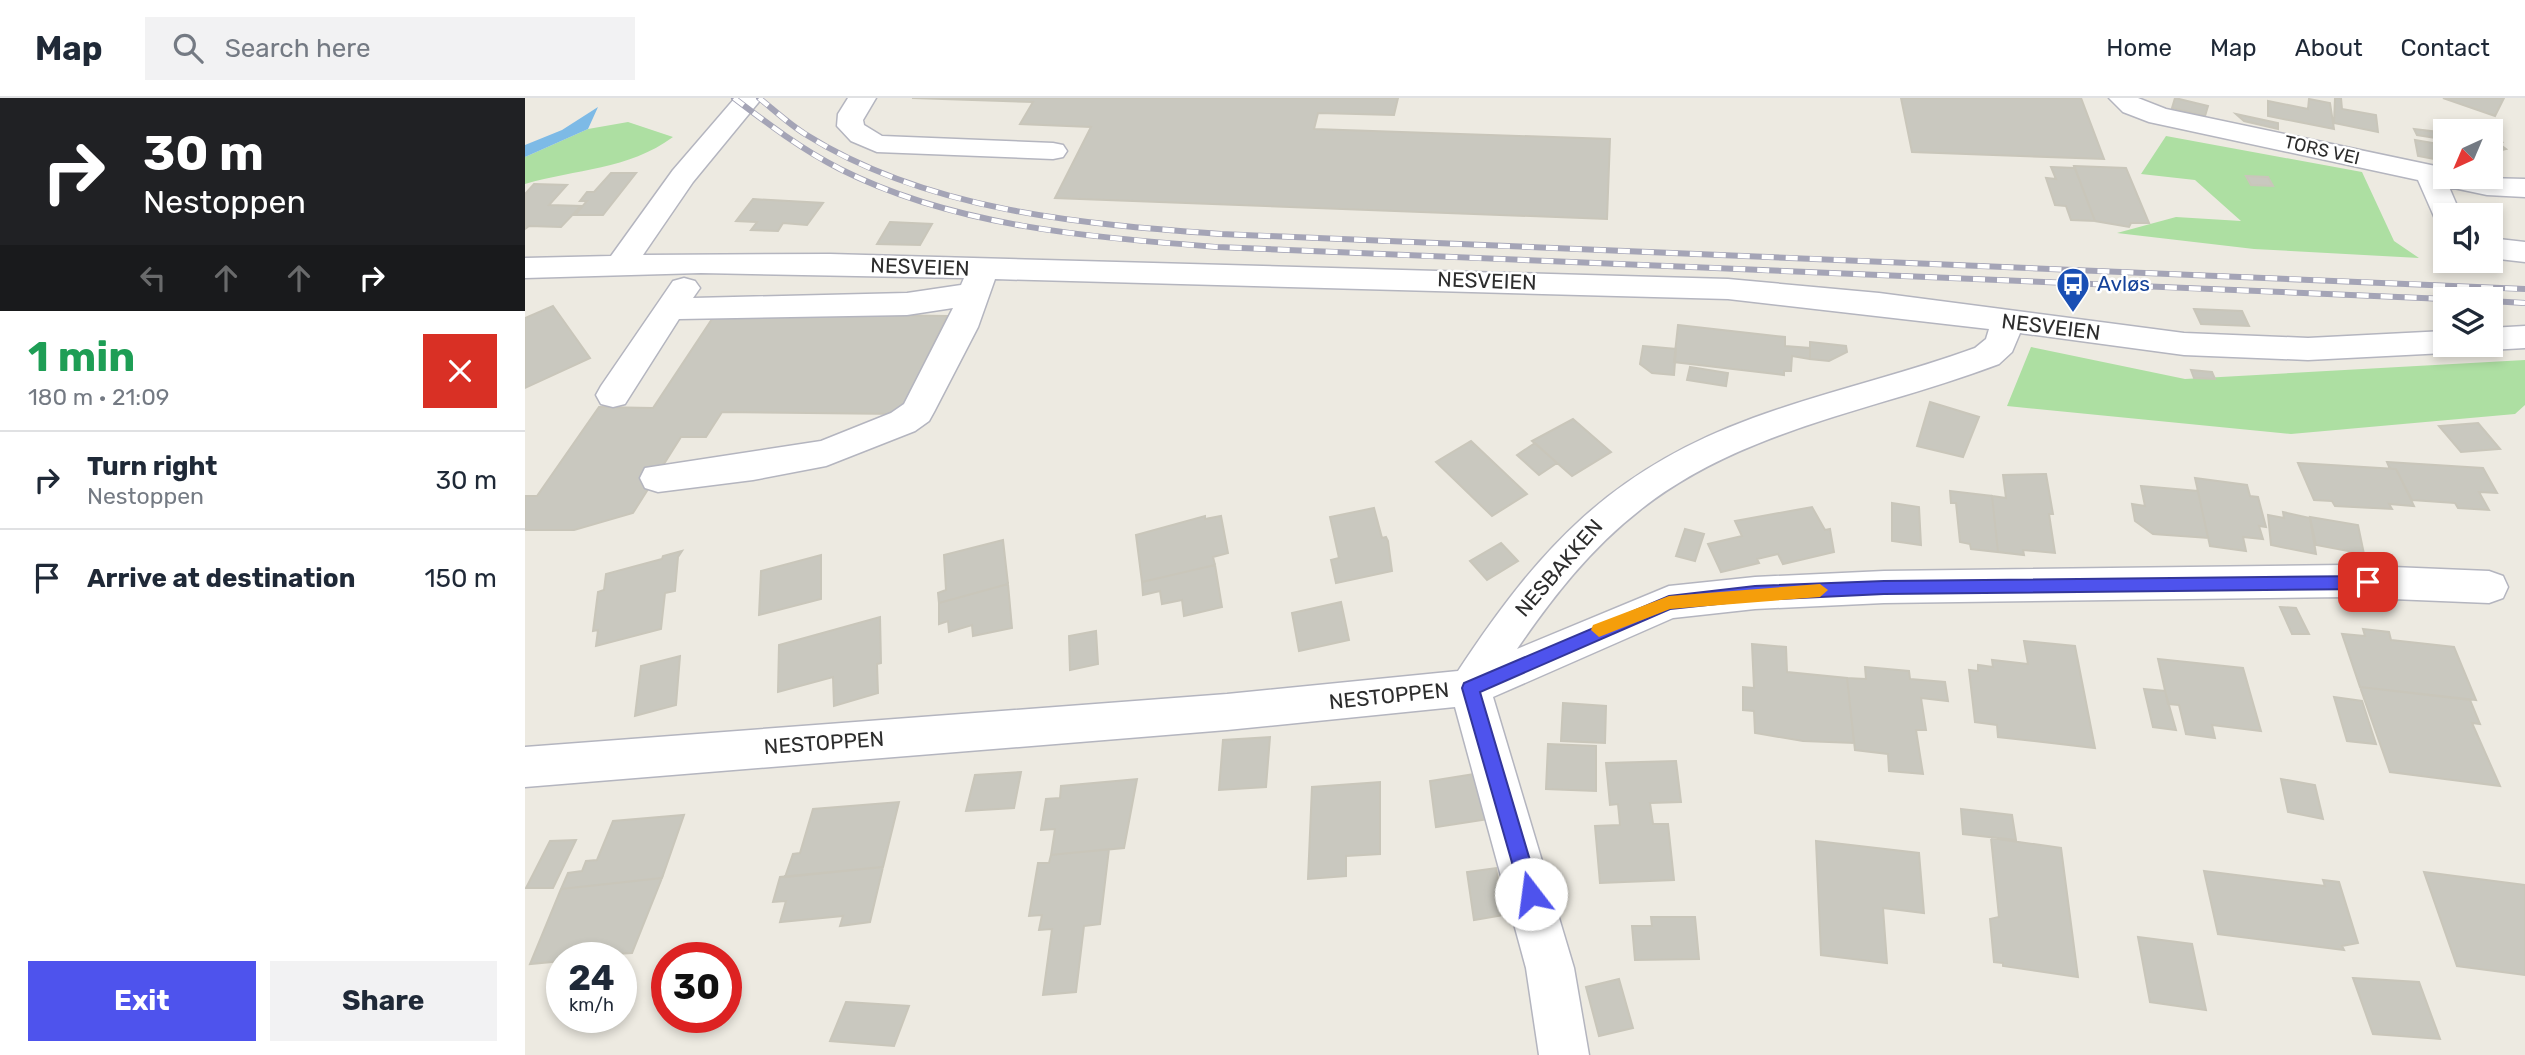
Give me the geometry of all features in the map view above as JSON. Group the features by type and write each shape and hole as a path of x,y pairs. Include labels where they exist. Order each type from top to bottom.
{"street":[{"path":"620,265 683,176 749,98"},
{"path":"863,98 849,115 849,123 853,131 877,144 1053,151"},
{"name":"TORS VEI","path":"2122,98 2132,106 2159,116 2522,192"},
{"path":"2430,174 2441,203"},
{"path":"2503,249 2525,252"},
{"path":"613,395 701,263"},
{"name":"NESVEIEN","path":"525,268 701,263 979,282 1728,289 1806,296 2184,344 2308,349 2433,343"},
{"path":"670,309 907,304 979,282"},
{"path":"658,478 753,467 826,453 903,422 917,412 963,327 979,282"},
{"name":"NESBAKKEN","path":"1470,688 1516,614 1556,566 1607,513 1661,474 1710,449 1766,427 1876,394 1987,356 2000,344 2008,321"},
{"path":"2503,338 2525,337"},
{"name":"NESTOPPEN","path":"525,766 1227,712 1470,688 1669,602 1743,594 1884,587 2344,581 2489,587"},
{"path":"1470,688 1551,968 1564,1055"}],"green space":[{"path":"628,122 673,137 656,148 620,162 525,184 525,157 588,129"},
{"path":"2166,136 2362,172 2394,241 2419,258 2254,249 2117,233 2176,217 2241,221 2195,180 2141,174"},
{"path":"2031,347 2185,379 2525,360 2525,405 2515,414 2291,434 2007,406"}],"water":[{"path":"598,107 588,129 525,157 525,145 562,130"}],"building":[{"path":"912,98 1398,98 1394,115 1318,113 1314,129 1610,139 1607,219 1055,198 1091,127 1020,124 1033,102"},
{"path":"1901,98 2081,98 2104,159 1912,152"},
{"path":"2175,98 2208,106 2205,116 2172,108"},
{"path":"2335,98 2341,98 2342,109 2376,115 2378,132 2334,123"},
{"path":"2443,98 2504,98 2495,116"},
{"path":"2309,99 2330,103 2334,129 2268,116 2268,101 2308,109"},
{"path":"2236,114 2278,123 2278,129 2244,121"},
{"path":"2414,129 2433,131 2433,138 2417,135"},
{"path":"2415,140 2433,143 2433,159 2418,156"},
{"path":"2074,166 2126,168 2149,223 2131,223 2129,227 2095,221"},
{"path":"2051,167 2075,168 2095,221 2071,220 2066,206 2055,205 2046,178 2056,179"},
{"path":"611,173 636,173 603,215 575,215 587,201 580,201 587,192 594,192"},
{"path":"2246,176 2268,177 2273,186 2251,185"},
{"path":"534,184 567,185 549,205 581,206 561,227 529,226 525,229 525,194"},
{"path":"753,199 823,203 807,225 783,223 778,231 751,230 757,222 736,221"},
{"path":"890,222 932,224 920,245 877,244"},
{"path":"553,306 590,358 525,388 525,318"},
{"path":"2194,309 2242,311 2249,326 2201,324"},
{"path":"716,313 947,316 900,414 722,412 706,437 681,437 633,513 574,530 525,530 525,496 537,496 599,407 653,408"},
{"path":"1678,325 1785,337 1785,346 1810,348 1810,359 1792,356 1791,371 1784,371 1784,375 1674,362"},
{"path":"1810,342 1846,346 1847,352 1829,361 1810,359"},
{"path":"1643,346 1676,349 1674,375 1652,373 1640,364"},
{"path":"1690,367 1728,373 1726,386 1687,380"},
{"path":"2191,370 2212,372 2215,379 2194,378"},
{"path":"1930,402 1979,417 1963,457 1917,446"},
{"path":"1573,419 1611,452 1572,476 1532,441"},
{"path":"2478,423 2500,449 2461,452 2439,426"},
{"path":"1471,441 1527,494 1492,516 1436,462"},
{"path":"1535,443 1557,463 1539,475 1517,455"},
{"path":"2387,462 2483,468 2497,493 2479,492 2489,510 2458,508 2455,503 2412,500 2396,469 2390,469"},
{"path":"2298,463 2396,469 2414,506 2389,504 2392,509 2335,506 2332,501 2314,500"},
{"path":"2046,474 2053,514 2049,514 2055,553 2023,550 2024,555 1998,552 1992,496 2006,498 2003,475"},
{"path":"2195,478 2247,485 2250,496 2258,497 2266,527 2259,526 2263,539 2243,537 2246,551 2210,546"},
{"path":"2141,486 2198,491 2208,538 2153,534 2135,521 2132,504 2145,506"},
{"path":"1950,491 1992,496 1998,552 1971,549 1970,544 1960,542 1956,503 1951,503"},
{"path":"1892,503 1919,507 1921,545 1892,541"},
{"path":"1812,507 1825,530 1830,529 1834,552 1783,564 1778,554 1757,559 1759,563 1721,572 1708,544 1742,536 1735,521"},
{"path":"1374,508 1382,538 1386,537 1388,541 1392,571 1336,583 1331,560 1339,558 1330,517"},
{"path":"2283,512 2310,518 2316,554 2271,545 2268,515 2284,518"},
{"path":"1205,516 1205,519 1221,516 1228,553 1213,557 1215,565 1142,582 1136,535"},
{"path":"2310,517 2358,525 2364,554 2316,545"},
{"path":"1685,529 1704,534 1695,561 1676,556"},
{"path":"1003,540 1008,584 939,603 938,593 946,590 944,555"},
{"path":"1501,543 1518,561 1487,580 1470,561"},
{"path":"682,551 678,557 675,591 665,593 661,629 596,646 598,630 593,631 598,592 604,590 606,574"},
{"path":"821,555 821,599 759,615 761,571"},
{"path":"1215,565 1222,607 1184,616 1182,600 1162,604 1160,591 1143,595 1142,582"},
{"path":"1008,584 1012,628 973,636 972,625 949,632 948,621 939,624 939,603"},
{"path":"1341,602 1349,640 1299,651 1292,613"},
{"path":"2280,607 2296,608 2309,634 2292,634"},
{"path":"880,617 881,663 877,664 878,693 834,706 833,677 778,692 779,645"},
{"path":"2363,629 2389,632 2391,640 2454,647 2476,700 2360,687 2342,634 2365,636"},
{"path":"1096,631 1098,664 1070,670 1069,636"},
{"path":"2024,641 2075,646 2095,748 1998,737 1997,725 1975,722 1969,670 1978,671 1978,665 1993,667 1992,660 2028,664"},
{"path":"1752,644 1786,647 1787,672 1847,678 1854,743 1803,741 1755,733 1754,711 1743,710 1743,687 1754,688"},
{"path":"680,656 676,705 635,716 641,666"},
{"path":"2158,659 2243,668 2261,731 2212,725 2215,738 2186,734 2179,705 2168,704"},
{"path":"1865,667 1909,671 1910,679 1945,682 1948,701 1921,698 1926,730 1916,730 1923,774 1889,771 1888,754 1855,750 1847,678 1866,679"},
{"path":"2360,687 2470,700 2480,724 2472,723 2500,786 2390,772"},
{"path":"2144,689 2165,691 2176,730 2153,727"},
{"path":"2334,697 2362,701 2376,744 2347,741"},
{"path":"1563,703 1606,706 1605,743 1561,741"},
{"path":"1270,737 1266,787 1219,790 1223,740"},
{"path":"1548,744 1596,746 1596,791 1546,789"},
{"path":"1676,761 1681,802 1650,803 1653,824 1668,824 1674,880 1600,883 1595,826 1620,825 1618,804 1610,805 1606,763"},
{"path":"1021,772 1014,808 966,811 975,775"},
{"path":"1481,773 1489,819 1436,827 1430,781"},
{"path":"1137,779 1124,848 1051,855 1055,829 1041,830 1046,799 1060,798 1061,786"},
{"path":"2281,779 2315,785 2323,819 2288,812"},
{"path":"1380,782 1380,854 1346,856 1346,876 1308,879 1312,787"},
{"path":"899,802 883,867 785,877 793,854 800,853 813,809"},
{"path":"1961,809 2012,815 2016,840 1963,834"},
{"path":"684,815 662,878 561,889 568,873 582,871 586,861 597,860 613,821"},
{"path":"1991,838 2061,848 2078,977 2003,966 2003,963 1994,962 1990,919 1999,917"},
{"path":"576,840 553,888 526,888 550,841"},
{"path":"1816,841 1919,853 1924,913 1883,908 1887,963 1821,955"},
{"path":"1109,849 1100,924 1084,926 1076,992 1043,995 1052,929 1039,930 1042,915 1029,916 1038,863 1049,863 1051,855"},
{"path":"883,867 870,922 840,926 843,916 780,922 786,901 773,902 780,877"},
{"path":"1496,868 1504,915 1474,920 1467,872"},
{"path":"2204,871 2325,886 2323,880 2339,882 2358,943 2342,946 2344,950 2218,934"},
{"path":"2424,872 2525,885 2525,975 2457,966"},
{"path":"662,878 636,942 546,942 546,962 530,964 561,889"},
{"path":"1651,917 1695,917 1699,959 1635,960 1632,926 1652,926"},
{"path":"2138,937 2192,944 2206,1010 2150,1002"},
{"path":"2353,978 2419,982 2440,1039 2373,1034"},
{"path":"1619,979 1633,1028 1599,1036 1586,987"},
{"path":"846,1002 909,1006 894,1046 830,1041"}],"railway":[{"path":"734,98 812,153 884,189 976,217 1121,239 1217,247 2433,298"},
{"path":"759,98 805,134 852,160 902,181 953,197 1006,209 1114,225 1221,234 2525,289"},
{"path":"2503,302 2525,303"}],"slow traffic":[{"path":"1599,630 1669,602 1755,593 1820,590"}],"place":[{"name":"Avløs","path":"2073,314"}],"route":[{"path":"1531,894 1470,688 1669,602 1755,593 1884,587 2368,582"}]}
